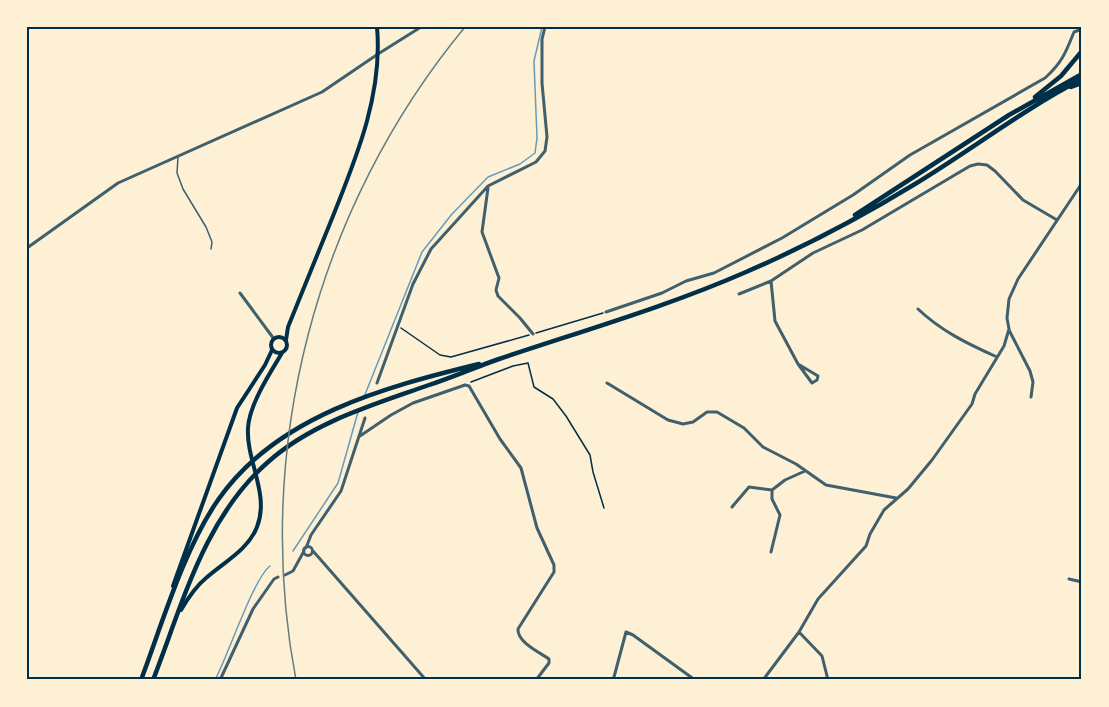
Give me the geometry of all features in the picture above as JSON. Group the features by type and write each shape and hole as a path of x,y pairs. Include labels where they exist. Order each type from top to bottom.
{"main road":[{"path":"177,616 196,586 245,546 258,525 261,505 248,439 248,423 252,409 282,353 287,348 288,327 366,127 375,89 378,54 377,27"},
{"path":"848,221 1049,87 1082,51"},
{"path":"1009,115 1082,74"},
{"path":"153,680 190,580 215,528 231,502 255,473 292,442 318,428 375,404 496,360 626,317 723,281 792,251 916,183 1055,94 1082,81"},
{"path":"163,621 179,565 237,408 265,365 272,350 270,345 288,327"},
{"path":"279,337 286,340"},
{"path":"272,350 282,353"},
{"path":"141,680 190,552 210,513 226,490 255,459 280,438 320,416 379,393 496,360"}],"street":[{"path":"27,248 111,187 322,92 421,27"},
{"path":"377,383 413,284 431,249 488,186 536,162 545,151 547,137 542,83 542,39 545,27"},
{"path":"606,312 662,293 686,281 714,273 782,238 853,195 910,155 1046,78 1066,54 1074,32 1082,29"},
{"path":"739,294 771,281 813,254 862,230 970,166 978,164 987,165 1023,200 1057,220"},
{"path":"1031,398 1033,382 1030,371 1009,329 1007,318 1009,300 1026,265 1082,183"},
{"path":"488,186 483,232 499,278 496,290 498,296 532,334"},
{"path":"771,281 775,321 798,364 812,383 817,380 818,376 798,364"},
{"path":"240,293 274,339"},
{"path":"918,309 955,337 997,357"},
{"path":"763,680 799,632 818,599 866,546 884,510 909,489 972,404 975,394 1004,346 1009,329"},
{"path":"607,383 668,420 683,424 693,422 707,412 717,412 744,428 763,447 826,485 897,498"},
{"path":"360,436 413,403 465,385 470,387 520,468 537,528 554,565 554,572 518,629 522,640 549,659 549,663 536,680"},
{"path":"285,575 293,571 309,551 308,542 311,535 341,491 365,418"},
{"path":"732,507 749,488 772,490 785,480 805,471"},
{"path":"771,552 780,515 772,499 772,490"},
{"path":"309,551 316,556 426,680"},
{"path":"220,680 254,609 278,576"},
{"path":"1069,579 1082,582"},
{"path":"614,677 626,632 695,680"},
{"path":"799,632 822,656 828,680"}],"lane":[{"path":"178,155 177,173 187,198 206,227 212,242 211,249"}],"path":[{"path":"398,326 440,355 451,357 606,312"},
{"path":"465,385 513,366 528,363 534,387 553,399 590,455 604,508"}],"waterway":[{"path":"364,397 422,252 452,214 488,177 520,164 535,153 537,138 534,61 542,27"},
{"path":"293,551 338,483 358,412"},
{"path":"215,680 256,586 270,566"}],"railway":[{"path":"296,680 285,593 283,506 291,420 308,335 334,252 370,173 413,97 465,27"}]}
